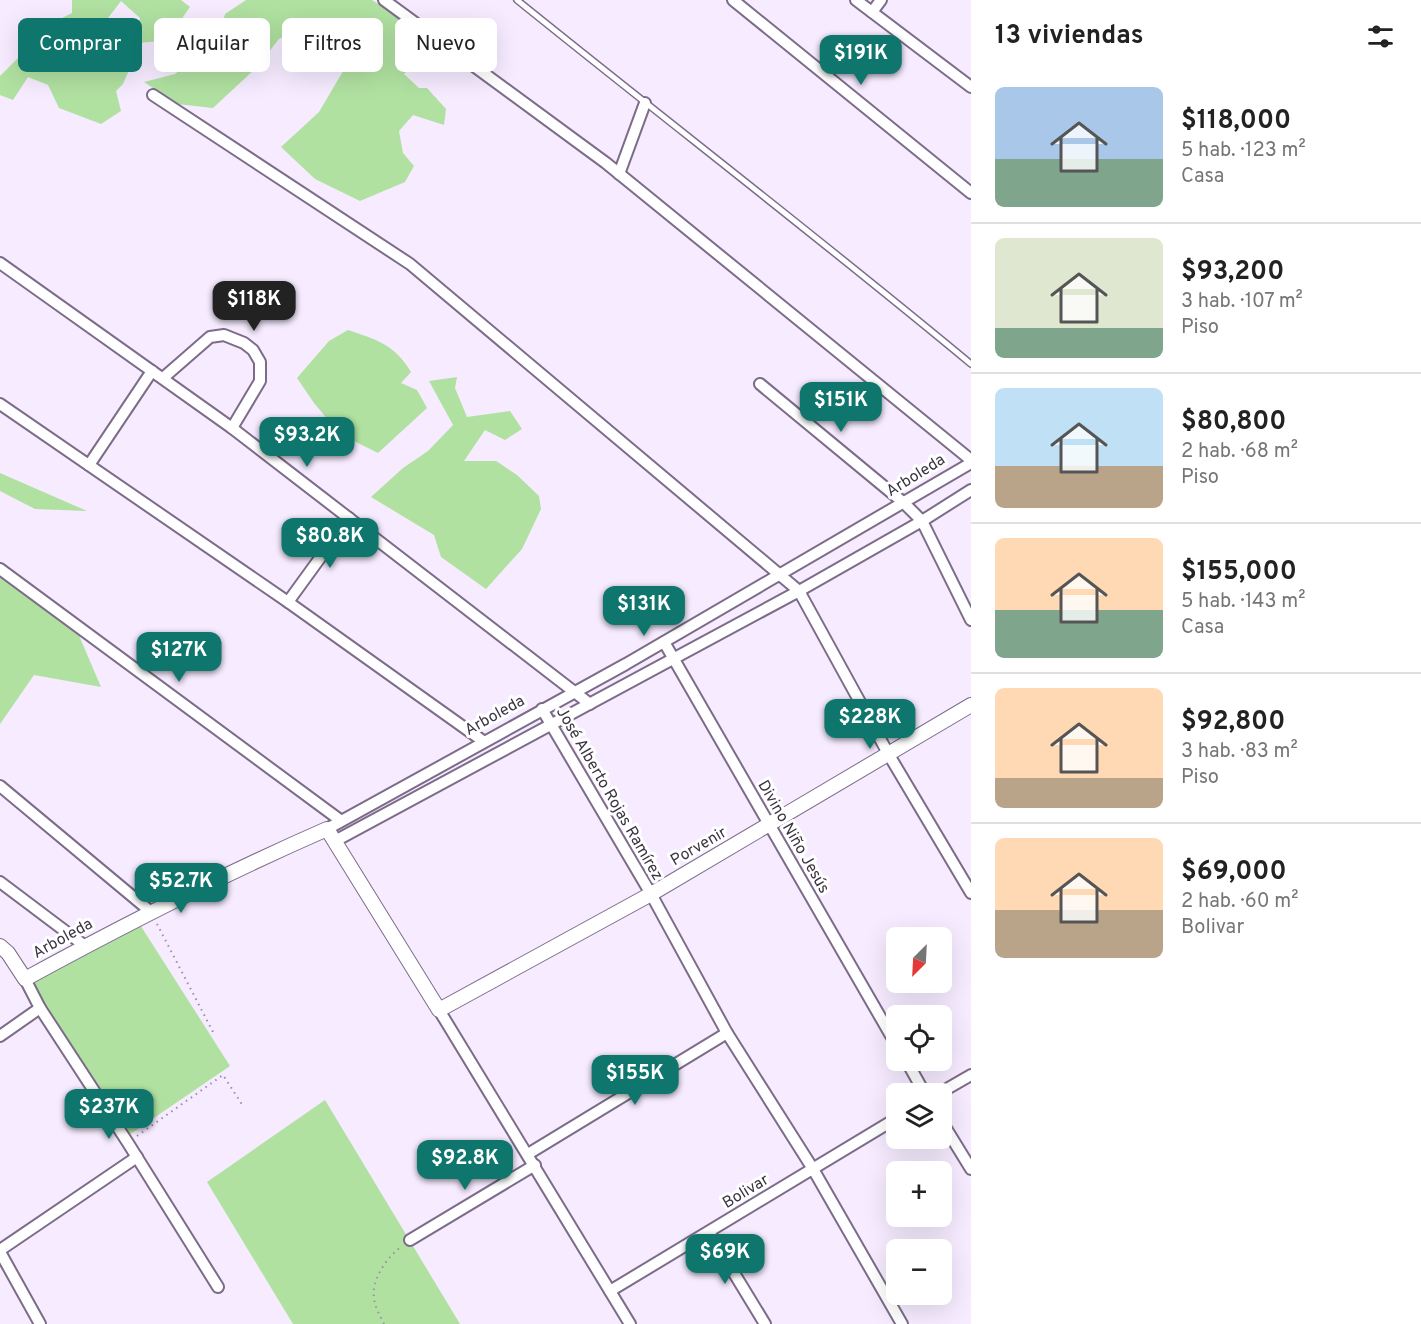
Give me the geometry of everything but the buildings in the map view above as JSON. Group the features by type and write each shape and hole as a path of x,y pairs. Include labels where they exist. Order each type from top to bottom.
{"street":[{"path":"384,0 619,174 971,462"},
{"path":"734,0 971,193"},
{"path":"856,0 971,87"},
{"path":"872,12 881,0"},
{"path":"153,95 410,264 799,591 889,755 971,892"},
{"path":"619,174 645,103"},
{"path":"0,263 232,429 590,704"},
{"path":"163,378 210,337 224,335 244,343 253,350 260,362 260,381 232,429"},
{"path":"89,465 152,371"},
{"path":"760,384 904,503 922,521 971,620"},
{"path":"0,404 288,602 483,741"},
{"name":"Arboleda","path":"25,979 150,911 244,865 327,829 663,642 971,462"},
{"name":"Arboleda","path":"335,841 799,591 922,521 971,490"},
{"path":"288,602 349,518"},
{"path":"0,569 340,820"},
{"name":"Divino Niño Jesús","path":"663,642 886,1027"},
{"name":"Porvenir","path":"439,1010 651,894 971,705"},
{"name":"José Alberto Rojas Ramírez","path":"542,709 651,894 728,1033 813,1169 902,1324"},
{"path":"0,786 150,911"},
{"path":"327,829 535,1165 630,1324"},
{"path":"0,882 85,946"},
{"path":"0,946 8,953 25,979 40,1008 218,1287"},
{"path":"0,1036 40,1008"},
{"path":"528,1154 728,1033"},
{"path":"952,1086 971,1075"},
{"name":"Bolivar","path":"610,1290 886,1125"},
{"path":"952,1138 971,1169"},
{"path":"40,1324 0,1251 137,1157"},
{"path":"410,1240 535,1165"},
{"path":"709,1232 765,1324"}],"lane":[{"path":"517,0 846,260 971,364"}],"path":[{"path":"150,911 213,1032"},
{"path":"128,1143 223,1075 243,1106"},
{"path":"384,1324 376,1310 373,1295 377,1279 386,1262 398,1248 410,1240"}],"green space":[{"path":"72,0 181,0 190,7 182,18 154,18 154,42 142,43 142,18 121,1 108,18 62,18 72,13"},
{"path":"246,0 372,0 400,18 395,18 395,72 406,72 404,74 419,88 427,88 446,109 444,125 413,115 399,131 403,153 414,166 405,182 360,201 315,179 281,147 319,112 343,72 383,72 383,18 282,18 282,37 270,50 270,18 224,18 225,14"},
{"path":"18,58 18,72 128,72 123,84 116,91 121,111 101,124 59,108 48,85 28,77 13,100 0,95 0,76"},
{"path":"178,72 252,72 213,108 177,104 144,82"},
{"path":"348,330 384,344 398,355 411,372 401,383 417,390 427,408 378,453 340,434 297,378 329,341"},
{"path":"457,377 455,388 467,417 510,411 522,429 505,440 485,430 464,461 496,461 517,475 539,496 541,509 522,549 486,589 441,557 434,535 371,497 403,468 428,451 453,425 429,381"},
{"path":"0,473 87,511 35,509 0,491"},
{"path":"0,562 69,612 101,687 34,675 0,724"},
{"path":"137,920 230,1066 126,1137 32,984"},
{"path":"325,1100 460,1324 293,1324 207,1182"}]}
